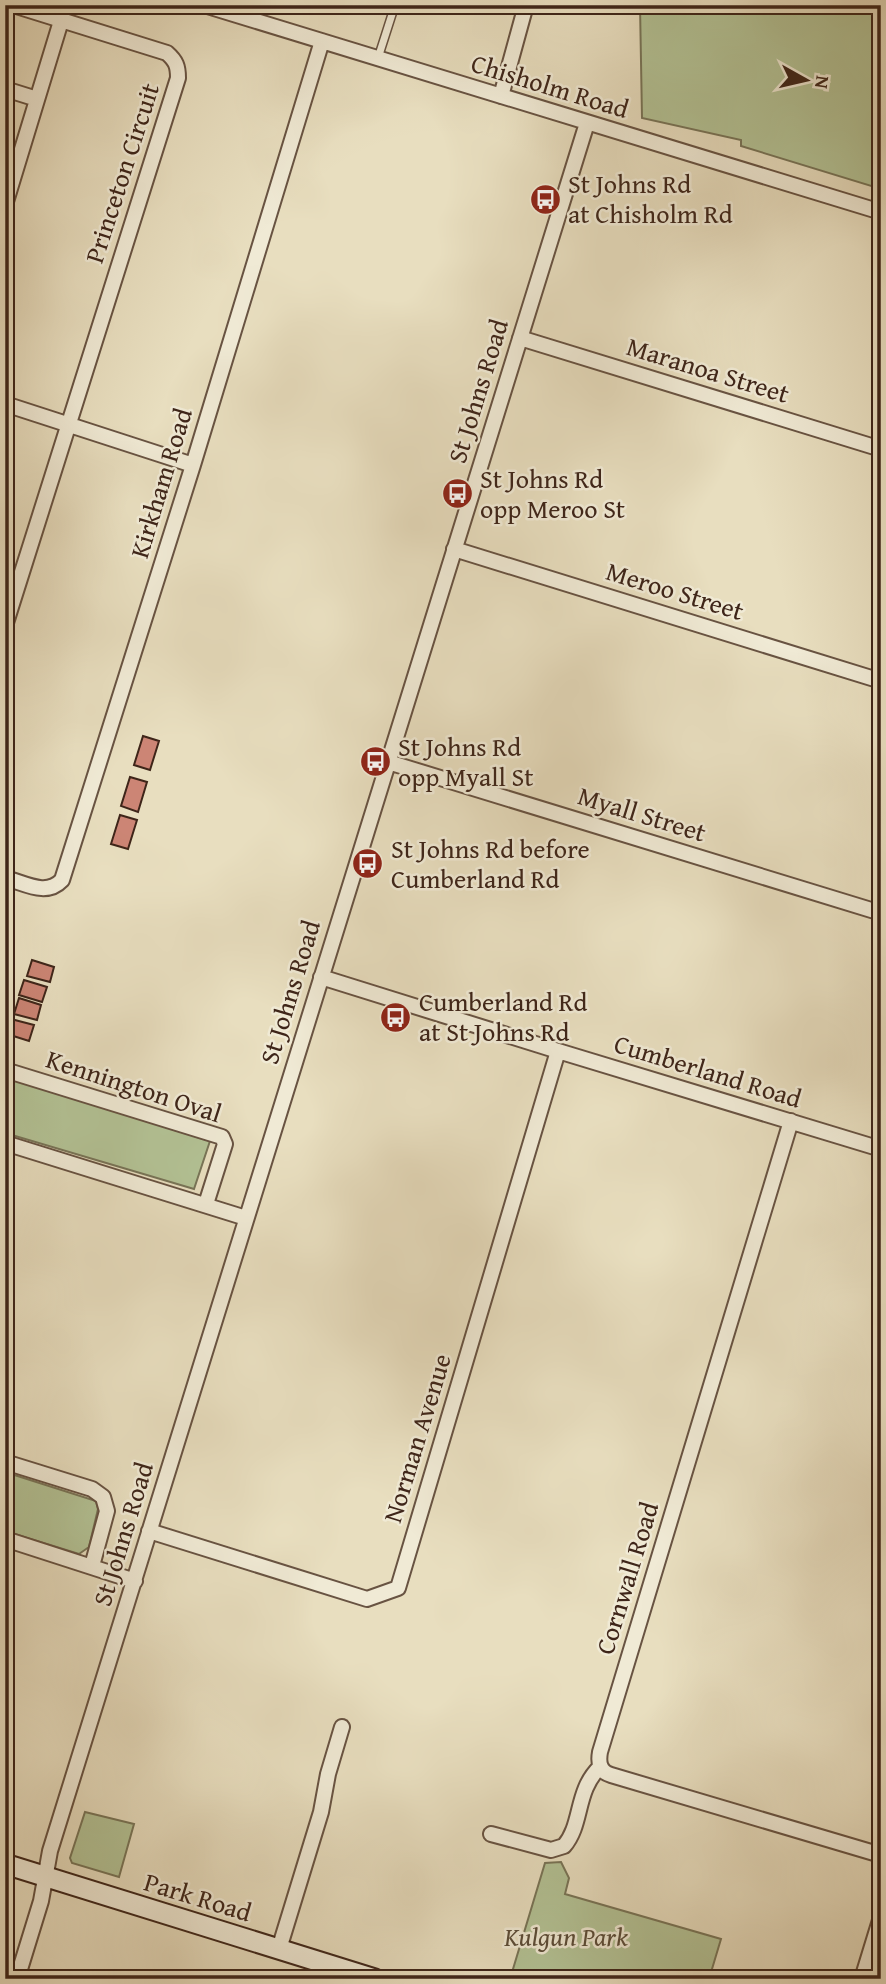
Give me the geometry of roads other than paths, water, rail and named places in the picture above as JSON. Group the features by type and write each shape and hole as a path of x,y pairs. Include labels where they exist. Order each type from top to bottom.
{"main road":[{"name":"Park Road","path":"5,1864 279,1949 331,1972 375,1979"}],"street":[{"name":"Princeton Circuit","path":"13,5 167,52 178,68 178,78 68,424"},
{"name":"Chisholm Road","path":"204,5 881,212"},
{"path":"501,96 526,5"},
{"path":"5,205 9,178 61,21"},
{"name":"Kirkham Road","path":"5,878 43,889 54,888 62,880 193,465 322,41"},
{"path":"5,89 37,99"},
{"name":"St Johns Road","path":"17,1979 41,1901 50,1851 587,123"},
{"name":"Maranoa Street","path":"520,338 881,449"},
{"path":"5,404 193,465"},
{"path":"5,626 68,424"},
{"name":"Meroo Street","path":"454,549 881,681"},
{"name":"Myall Street","path":"388,762 881,913"},
{"name":"Cumberland Road","path":"321,977 881,1149"},
{"name":"Norman Avenue","path":"149,1531 367,1599 398,1588 558,1051"},
{"name":"Kennington Oval","path":"5,1070 222,1137 225,1144 206,1204"},
{"name":"Cornwall Road","path":"600,1767 600,1752 791,1121"},
{"path":"5,1143 246,1218"},
{"path":"5,1462 92,1489 103,1497 107,1511 92,1566"},
{"path":"5,1539 135,1581"},
{"path":"279,1949 321,1812 328,1774 342,1727"},
{"path":"491,1834 551,1850 564,1846 588,1780 600,1767 611,1775 881,1854"},
{"path":"862,1979 878,1937 881,1917"}],"lane":[{"path":"378,58 395,5"}],"place":[{"name":"St Johns Rd at Chisholm Rd","path":"545,199"},
{"name":"St Johns Rd opp Meroo St","path":"457,494"},
{"name":"St Johns Rd opp Myall St","path":"375,762"},
{"name":"St Johns Rd before Cumberland Rd","path":"368,864"},
{"name":"Cumberland Rd at St Johns Rd","path":"396,1017"}],"park label":[{"name":"Kulgun Park","path":"566,1937"}]}
